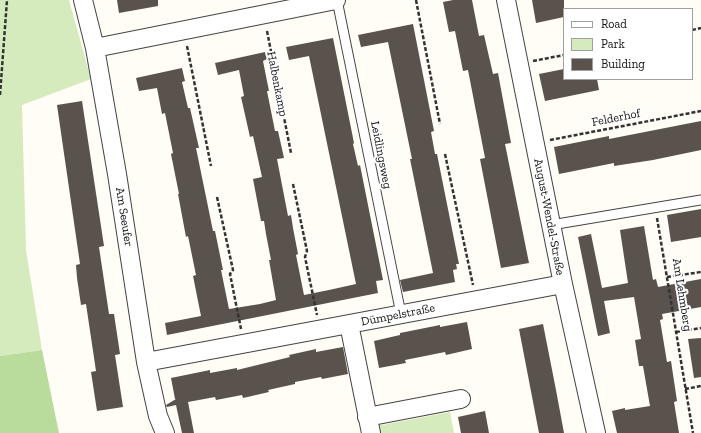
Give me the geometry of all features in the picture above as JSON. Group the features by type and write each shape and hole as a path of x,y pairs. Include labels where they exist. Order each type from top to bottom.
{"street":[{"name":"Am Seeufer","path":"83,0 95,48 117,174 146,362 158,416 165,433"},
{"path":"95,48 337,0"},
{"name":"August-Wendel-Straße","path":"506,0 563,284 596,433"},
{"name":"Dümpelstraße","path":"146,362 563,284"},
{"path":"349,324 369,425 461,399"}],"lane":[{"name":"Leidlingsweg","path":"337,0 401,314"},
{"path":"551,225 701,200"}],"path":[{"path":"0,96 7,0"},
{"path":"416,0 440,124"},
{"name":"Halbenkamp","path":"263,14 291,154"},
{"path":"184,30 211,166"},
{"path":"518,64 563,55"},
{"name":"Felderhof","path":"534,143 701,111"},
{"path":"445,154 476,300"},
{"path":"293,184 307,251 305,257 320,329"},
{"path":"218,197 233,270 230,274 244,344"},
{"name":"Am Lehmberg","path":"655,208 693,433"},
{"path":"667,277 701,272"},
{"path":"676,332 701,328"},
{"path":"685,389 701,386"}],"green space":[{"path":"0,0 69,0 91,79 22,105 26,250 42,350 0,356"},
{"path":"42,350 59,433 0,433 0,356"},
{"path":"450,412 454,433 379,433 377,426"}],"building":[{"path":"117,0 158,0 158,6 119,13"},
{"path":"453,0 472,0 479,36 484,35 493,74 498,73 511,143 505,144 529,263 501,268 480,159 485,158 468,70 463,71 455,31 449,32 443,2"},
{"path":"532,0 564,0 563,17 536,23"},
{"path":"413,24 434,131 431,132 435,154 437,154 459,264 456,264 457,269 453,270 455,282 403,292 400,280 433,273 388,42 361,47 358,35"},
{"path":"333,38 353,144 358,166 360,165 383,280 376,281 378,293 167,335 165,323 201,316 193,276 196,275 188,236 186,237 171,154 173,153 165,113 162,114 157,88 139,91 136,78 182,68 185,81 182,82 188,108 190,108 199,148 196,148 213,231 215,231 223,270 221,270 229,309 260,304 276,300 264,221 261,221 253,179 262,177 253,136 250,137 241,97 244,96 239,70 218,75 215,63 265,52 267,59 263,61 269,91 267,91 275,131 278,131 284,158 277,159 288,216 291,215 298,254 296,255 304,295 329,290 356,284 309,56 289,60 286,47"},
{"path":"563,69 563,80 597,80 599,90 545,101 539,74"},
{"path":"82,101 104,246 99,247 109,314 114,314 120,354 115,355 123,407 97,411 91,372 96,371 86,304 81,305 77,278 76,265 80,264 57,105"},
{"path":"701,121 701,150 653,160 614,166 614,163 559,174 554,147 609,136 609,139"},
{"path":"701,209 701,237 671,242 667,215"},
{"path":"644,226 653,280 656,279 658,287 701,279 701,307 662,314 663,319 660,320 667,362 671,361 677,401 674,402 679,433 617,433 612,411 625,408 625,410 650,406 643,366 639,366 635,340 641,339 634,297 604,301 610,333 598,336 578,237 591,234 602,288 628,283 620,230"},
{"path":"467,322 472,349 446,355 445,352 405,360 406,363 379,368 374,341 400,335 400,333 440,325 440,327"},
{"path":"543,324 564,433 539,433 519,329"},
{"path":"701,338 701,377 694,378 688,339"},
{"path":"343,347 348,374 295,382 295,384 268,390 269,392 243,398 242,395 216,400 215,397 188,402 194,433 182,433 176,405 167,407 166,405 176,399 171,378 210,370 210,373 237,368 237,370 316,349 316,352"},
{"path":"485,411 489,433 461,433 458,417"}]}
